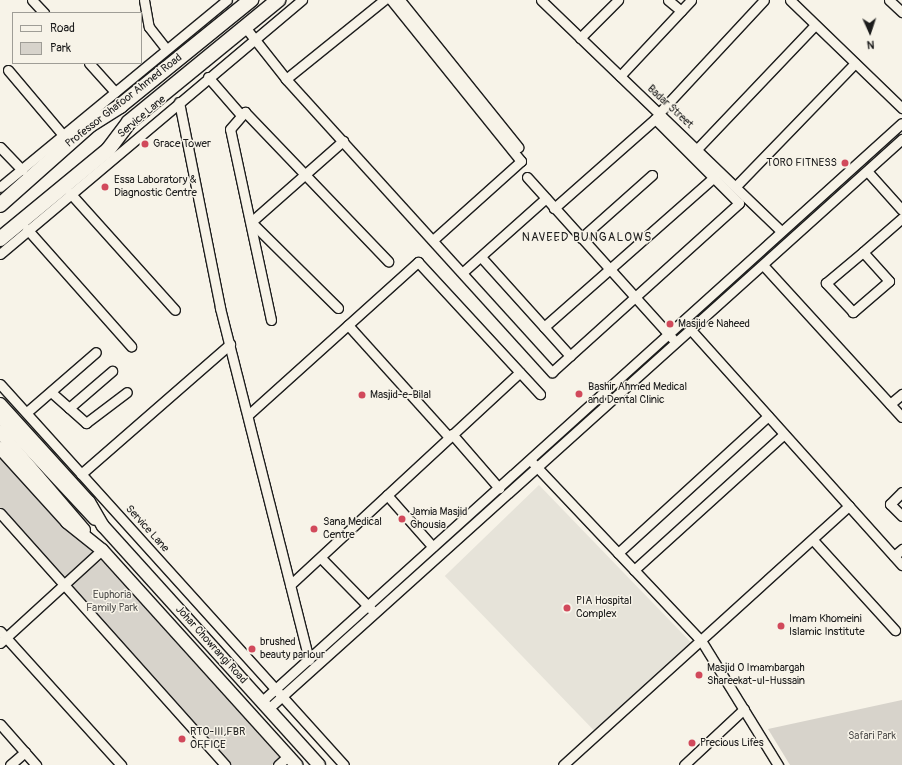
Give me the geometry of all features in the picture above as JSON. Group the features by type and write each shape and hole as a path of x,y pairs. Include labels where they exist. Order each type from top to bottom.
{"main road":[{"name":"Professor Ghafoor Ahmed Road","path":"0,205 90,125 120,106 251,0"},
{"path":"0,213 99,137 129,122 278,0"},
{"path":"0,226 99,137 120,106"},
{"path":"0,239 108,150 129,122"},
{"name":"Johar Chowrangi Road","path":"0,404 89,502 103,526"},
{"name":"Johar Chowrangi Road","path":"0,417 103,526 319,765"},
{"name":"Johar Chowrangi Road","path":"0,432 73,514 89,538"},
{"name":"Johar Chowrangi Road","path":"0,448 67,522 89,538 102,550 292,760"}],"street":[{"path":"32,0 43,12"},
{"path":"144,0 149,27 166,49"},
{"path":"0,187 227,0"},
{"name":"Service Lane","path":"0,254 27,229 302,0"},
{"path":"286,79 384,0"},
{"path":"391,0 521,161 434,239"},
{"path":"400,0 518,147"},
{"name":"Badar Street","path":"541,0 736,186 781,232"},
{"path":"580,38 617,0"},
{"path":"668,0 681,11"},
{"path":"620,76 691,0"},
{"path":"659,113 764,0"},
{"path":"790,0 902,108"},
{"path":"889,0 902,12"},
{"path":"697,149 815,25"},
{"path":"245,27 286,79 434,239 552,372 740,203 655,118 554,208"},
{"path":"90,64 115,92"},
{"path":"736,186 855,64"},
{"path":"8,70 63,135"},
{"path":"208,78 241,115"},
{"path":"179,102 230,344 309,660"},
{"path":"271,320 230,129 241,115 247,113 388,261"},
{"path":"265,705 533,464 781,232 902,123"},
{"path":"278,694 309,660 371,610 434,547 500,488 533,464 691,330 902,139"},
{"path":"250,222 343,141"},
{"path":"0,147 22,170"},
{"path":"867,171 902,210"},
{"path":"580,238 652,175"},
{"path":"527,177 580,238 676,343"},
{"path":"544,327 714,177"},
{"path":"70,193 175,310"},
{"path":"463,272 546,198"},
{"path":"863,252 889,282 853,312 826,284 902,218"},
{"path":"250,222 338,308"},
{"path":"27,229 131,346"},
{"path":"481,257 570,356"},
{"path":"248,415 418,262 540,394"},
{"path":"763,264 902,418"},
{"path":"348,325 500,488"},
{"path":"691,330 902,565"},
{"path":"81,474 230,344"},
{"path":"27,412 96,352"},
{"path":"69,408 112,371"},
{"path":"290,585 321,558 520,372"},
{"name":"Service Lane","path":"0,384 27,412 278,694 344,765"},
{"path":"51,392 88,423 127,392"},
{"path":"890,404 902,394"},
{"path":"618,553 768,416"},
{"path":"634,570 784,434"},
{"path":"533,464 702,642 778,765"},
{"path":"902,492 890,504 902,516"},
{"path":"387,495 434,547"},
{"path":"563,765 702,642 849,506"},
{"path":"0,512 225,765"},
{"path":"813,540 895,630"},
{"path":"894,556 902,549"},
{"path":"102,550 2,637 122,765"},
{"path":"321,558 371,610"},
{"path":"684,765 744,709"},
{"path":"0,724 36,765"},
{"path":"10,765 25,752"},
{"path":"278,765 292,760"}],"shaded area":[{"name":"PIA Hospital Complex","path":"539,485 692,643 598,734 445,576"}],"green space":[{"path":"0,450 94,553 65,579 0,508"},
{"name":"Euphoria Family Park","path":"101,560 280,758 272,765 231,765 70,587"},
{"name":"Safari Park","path":"902,700 902,765 790,765 768,729"}],"place":[{"name":"Grace Tower","path":"145,144"},
{"name":"TORO FITNESS","path":"845,163"},
{"name":"Essa Laboratory & Diagnostic Centre","path":"105,187"},
{"name":"Masjid e Naheed","path":"670,324"},
{"name":"Bashir Ahmed Medical and Dental Clinic","path":"579,394"},
{"name":"Masjid-e-Bilal","path":"362,395"},
{"name":"Jamia Masjid Ghousia","path":"402,519"},
{"name":"Sana Medical Centre","path":"314,529"},
{"name":"PIA Hospital Complex","path":"567,608"},
{"name":"Imam Khomeini Islamic Institute","path":"781,626"},
{"name":"brushed beauty parlour","path":"252,649"},
{"name":"Masjid O Imambargah Shareekat-ul-Hussain","path":"699,675"},
{"name":"RTO-III,FBR OFFICE","path":"182,739"},
{"name":"Precious Lifes","path":"692,743"}],"district":[{"name":"NAVEED BUNGALOWS","path":"587,238"}]}
